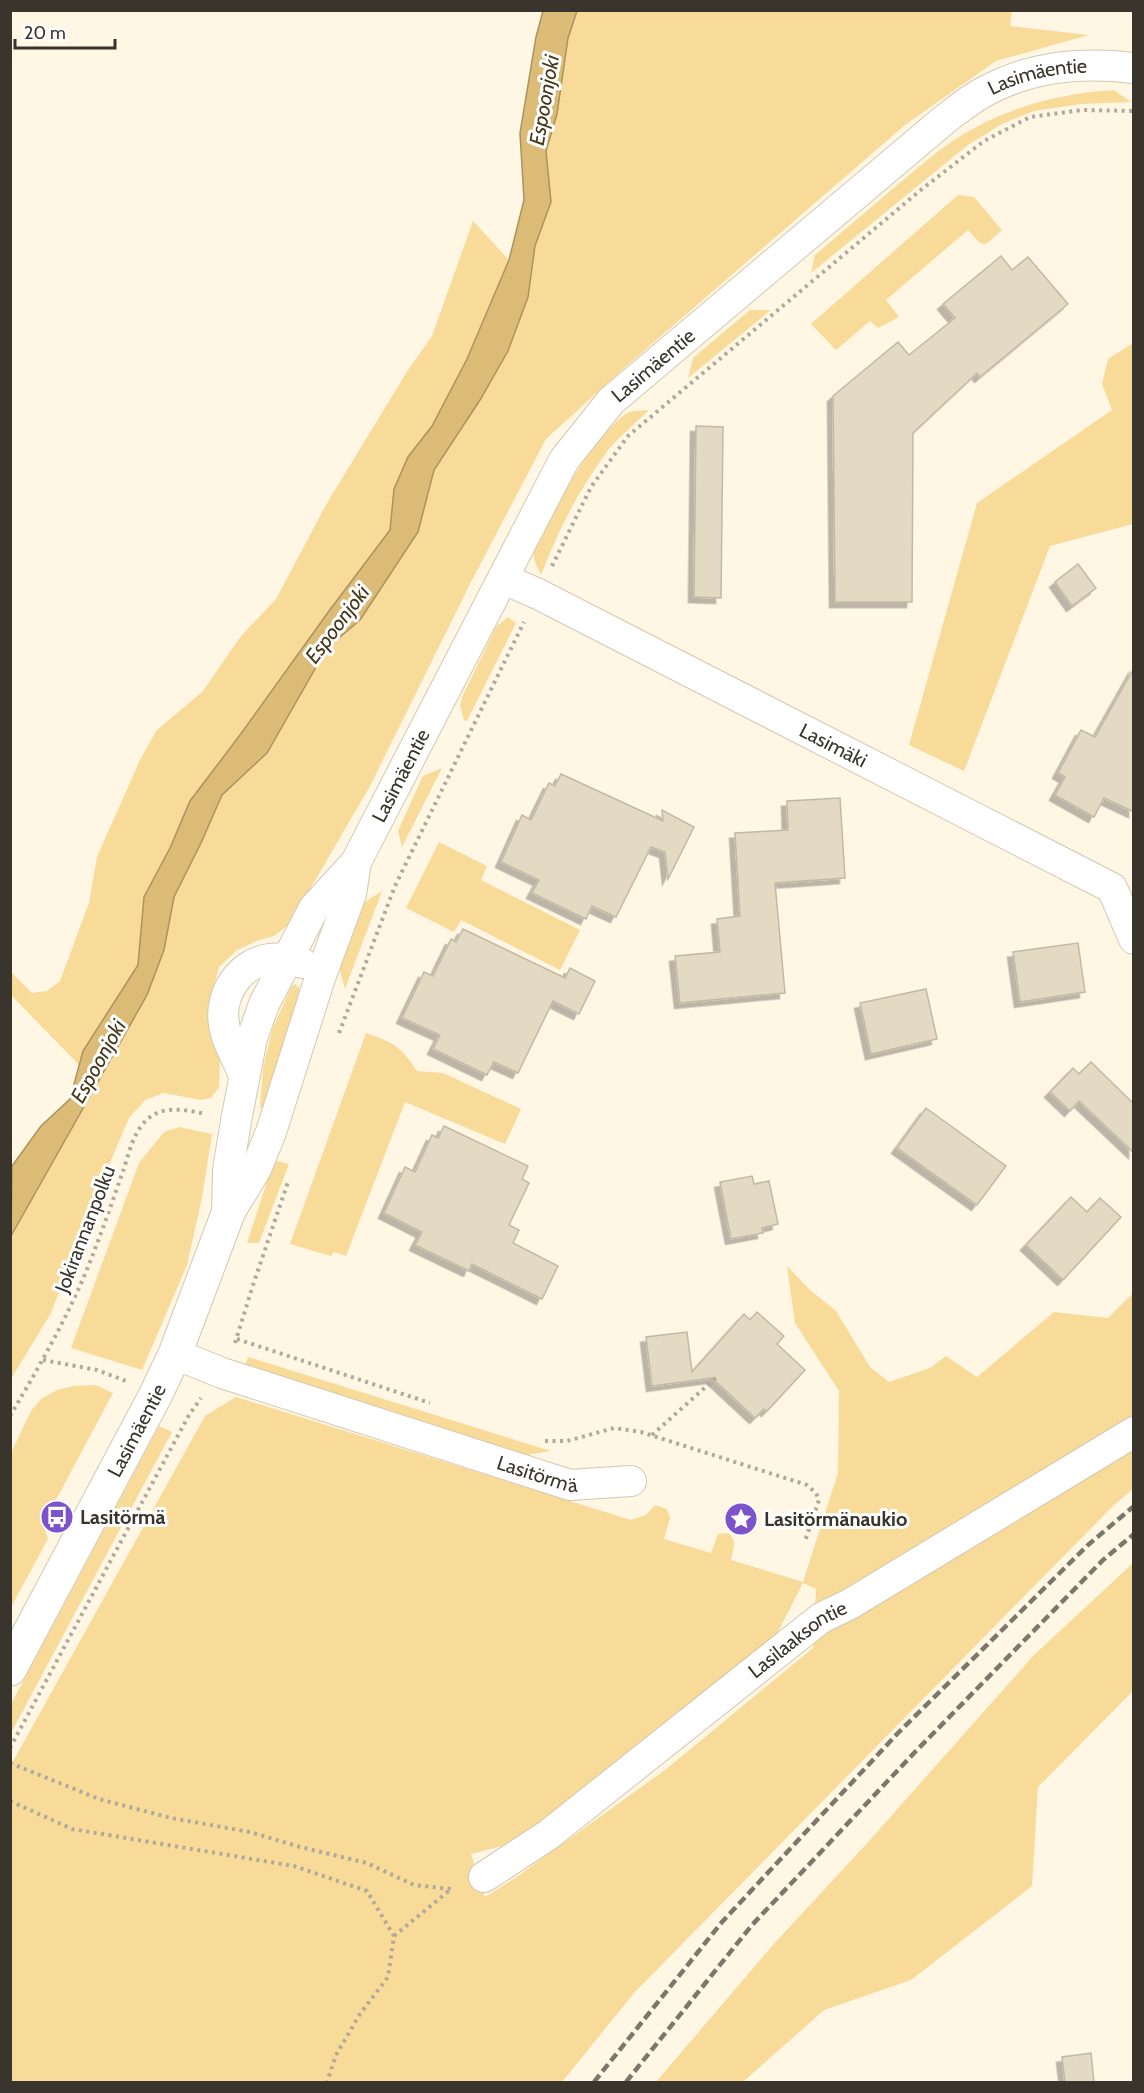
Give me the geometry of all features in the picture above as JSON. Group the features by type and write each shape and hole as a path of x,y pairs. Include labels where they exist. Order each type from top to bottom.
{"street":[{"name":"Lasimäentie","path":"227,1216 228,1170 244,1076 252,1038 264,1004 314,908 356,862 564,460 611,401 944,120 980,94 1016,77 1055,67 1088,65 1134,68"},
{"name":"Lasimäki","path":"504,579 538,594 1112,888 1134,939"},
{"name":"Lasimäentie","path":"10,1669 145,1416 175,1354 227,1216 256,1169 271,1132 320,978 351,894 356,862"},
{"path":"244,1076 224,1027 223,1003 227,992 243,970 270,958 302,963 320,978"},
{"name":"Lasitörmä","path":"175,1354 222,1373 570,1485 631,1481"},
{"name":"Lasilaaksontie","path":"484,1877 557,1828 821,1618 850,1604 1134,1432"}],"path":[{"name":"Jokirannanpolku","path":"10,1416 43,1360 78,1290 141,1125 154,1114 170,1109 210,1115"},
{"path":"237,1340 436,1405"},
{"path":"43,1360 97,1370 129,1383"},
{"path":"652,1436 719,1375"},
{"path":"10,1748 189,1415 200,1399 209,1393"},
{"path":"536,1438 547,1442 567,1441 614,1428 652,1436 807,1485 816,1493 819,1500 805,1541"},
{"path":"10,1763 99,1799 171,1818 250,1832 367,1863 414,1885 451,1889"},
{"path":"10,1801 72,1829 294,1866 367,1891 394,1936 388,1977 360,2014 336,2055 327,2082"},
{"path":"394,1936 451,1889 484,1877"}],"shaded area":[{"path":"577,11 1012,11 1010,26 1089,35 996,61 905,125 623,369 546,439 471,582 370,786 302,903 286,927 274,936 237,950 219,967 208,1006 220,1058 219,1087 211,1098 201,1100 164,1093 145,1100 129,1118 51,1313 11,1379 11,1236 147,995 164,950 174,897 222,795 267,753 327,648 360,620 418,532 434,470 480,400 508,351 528,297 535,246 551,202 546,151 557,113 568,38"},
{"path":"1114,90 1131,102 1081,104 1034,111 1002,124 968,145 811,273 815,255 918,167 975,127 1033,104 1073,95"},
{"path":"958,195 974,197 1002,230 986,244 980,243 968,230 886,300 899,317 878,328 870,321 836,350 811,324"},
{"path":"473,221 509,260 467,359 432,426 408,457 394,489 390,530 190,801 170,848 144,897 138,965 83,1051 80,1066 11,995 10,971 32,993 47,991 60,981 89,903 97,857 140,760 156,731 203,691 241,636 276,599 327,503 408,370 432,336"},
{"path":"750,310 771,310 688,378 693,358"},
{"path":"1133,343 1133,524 1050,546 964,771 909,745 977,503 1112,410 1102,384 1108,359"},
{"path":"649,410 609,449 579,494 541,575 534,556 537,540 574,476 605,433 619,419 630,412"},
{"path":"508,617 516,623 467,721 464,720 460,705 462,697 496,627"},
{"path":"442,768 402,847 398,831 423,776"},
{"path":"439,842 487,866 481,880 580,930 560,970 461,920 454,932 406,908"},
{"path":"382,891 345,989 339,967 362,904"},
{"path":"295,984 302,991 264,1109 260,1107 263,1068 272,1030 291,987"},
{"path":"366,1033 396,1046 417,1071 443,1073 521,1109 505,1144 405,1102 346,1256 334,1252 331,1256 290,1244"},
{"path":"179,1127 212,1134 202,1198 187,1265 142,1370 71,1348 139,1163 164,1132"},
{"path":"274,1160 289,1164 259,1243 247,1243"},
{"path":"787,1266 810,1290 836,1311 870,1367 889,1382 930,1368 946,1356 977,1377 1054,1312 1108,1318 1133,1293 1133,1489 1113,1506 634,1993 562,2082 11,2082 11,1765 205,1416 236,1397 631,1520 646,1515 655,1505 667,1509 670,1518 664,1539 711,1553 718,1534 728,1533 734,1542 731,1560 803,1582 838,1473 839,1391 795,1323","holes":["803,1583 816,1589 813,1648 665,1770 485,1897 471,1854 506,1845 538,1827 764,1649 778,1632"]},
{"path":"248,1357 551,1451 515,1457 244,1369"},
{"path":"96,1385 113,1393 43,1524 48,1539 11,1607 11,1453 31,1411 41,1399 57,1390 74,1386"},
{"path":"159,1426 172,1432 11,1733 11,1704"},
{"path":"1133,1563 1133,1691 1038,1787 1032,1886 911,1980 824,2010 743,2082 656,2082 772,1946 870,1840 1033,1656"}],"water":[{"name":"Espoonjoki","path":"543,11 577,11 568,38 557,114 546,151 551,202 535,246 528,297 508,351 480,400 434,470 418,532 360,620 327,648 267,753 222,795 174,897 164,950 147,995 11,1236 12,1166 41,1126 70,1099 83,1051 138,965 144,897 170,848 190,801 390,530 394,489 408,457 432,426 467,359 509,260 524,200 520,133 536,37"}],"building":[{"path":"1001,256 1012,270 1028,257 1068,304 980,377 977,373 913,433 912,602 835,602 833,396 898,342 909,355 955,318 943,304"},
{"path":"696,426 723,427 721,598 694,597"},
{"path":"1078,564 1096,588 1072,606 1055,582"},
{"path":"1134,668 1134,812 1104,798 1094,817 1055,795 1065,777 1058,773 1081,730 1095,737"},
{"path":"561,774 663,821 662,810 694,827 668,879 665,852 651,847 616,917 592,906 586,919 532,893 539,880 501,862 522,815 531,820 549,783 555,786"},
{"path":"840,798 845,878 775,883 785,993 680,1003 675,956 720,952 717,919 740,916 735,833 788,830 787,801"},
{"path":"463,929 565,978 570,968 595,981 579,1014 553,1001 518,1073 494,1062 487,1075 433,1049 440,1035 402,1018 424,972 433,976 451,939 456,942"},
{"path":"1078,943 1085,992 1020,1002 1013,952"},
{"path":"926,989 937,1039 871,1054 860,1003"},
{"path":"1091,1062 1134,1104 1134,1153 1079,1101 1070,1111 1050,1092 1073,1068 1079,1074"},
{"path":"926,1108 1006,1166 977,1205 897,1148"},
{"path":"444,1126 528,1166 522,1179 529,1183 509,1225 519,1230 513,1243 558,1266 542,1299 472,1264 469,1271 415,1245 422,1232 384,1213 405,1167 415,1172 432,1135 438,1138"},
{"path":"752,1176 754,1184 769,1181 778,1224 762,1228 763,1233 731,1239 720,1182"},
{"path":"1071,1197 1087,1212 1100,1198 1121,1217 1063,1280 1026,1245"},
{"path":"757,1312 784,1336 777,1344 805,1370 767,1411 764,1409 755,1418 712,1378 652,1386 646,1337 687,1332 692,1372 744,1314 750,1320"},
{"path":"1091,2053 1094,2082 1065,2082 1062,2057"}],"railway":[{"path":"594,2082 722,1922 898,1733 1088,1545 1134,1506"},
{"path":"626,2082 752,1925 915,1752 1103,1560 1134,1534"}],"place":[{"name":"Lasitörmä","path":"57,1517"},
{"name":"Lasitörmänaukio","path":"741,1519"}]}
